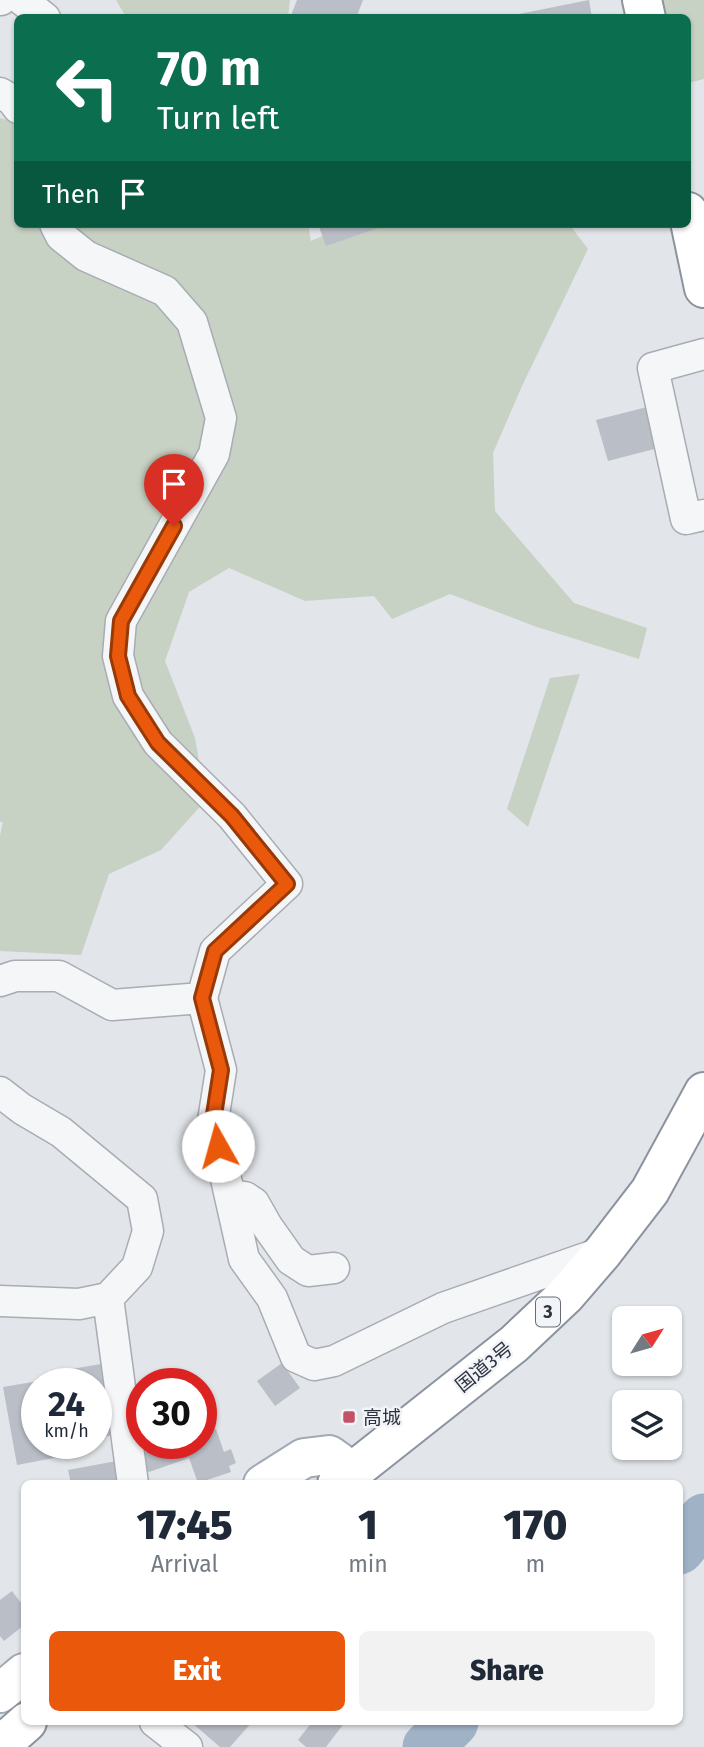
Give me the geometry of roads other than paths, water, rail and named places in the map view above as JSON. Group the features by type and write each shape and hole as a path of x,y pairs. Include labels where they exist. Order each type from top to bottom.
{"main road":[{"path":"691,226 704,288"},
{"name":"国道3号","path":"345,1478 514,1343 565,1296 650,1191 704,1092"},
{"path":"269,1480 304,1458 329,1455 345,1478"},
{"path":"0,1693 21,1676"},
{"path":"0,1746 24,1725"}],"street":[{"path":"22,0 40,14"},
{"path":"57,228 61,236 86,256 165,291 192,322 221,418 214,454 121,621 118,656 128,696 158,743 232,816 287,884 215,951 202,998 221,1070 213,1121 244,1259 272,1298 296,1357 314,1365 334,1361 443,1308 603,1252"},
{"path":"704,354 653,368 687,519 704,515"},
{"path":"0,981 15,976 59,976 112,1005 202,998"},
{"path":"0,1093 61,1132 142,1199 148,1231 137,1267 108,1298 79,1304 0,1301"},
{"path":"230,1195 246,1197 254,1203 291,1260 308,1271 334,1268"},
{"path":"108,1298 132,1480"},
{"path":"159,1725 187,1747"}],"waterway":[{"path":"683,1544 704,1519"},
{"path":"428,1747 450,1725"}],"place":[{"name":"高城","path":"349,1417"}]}
